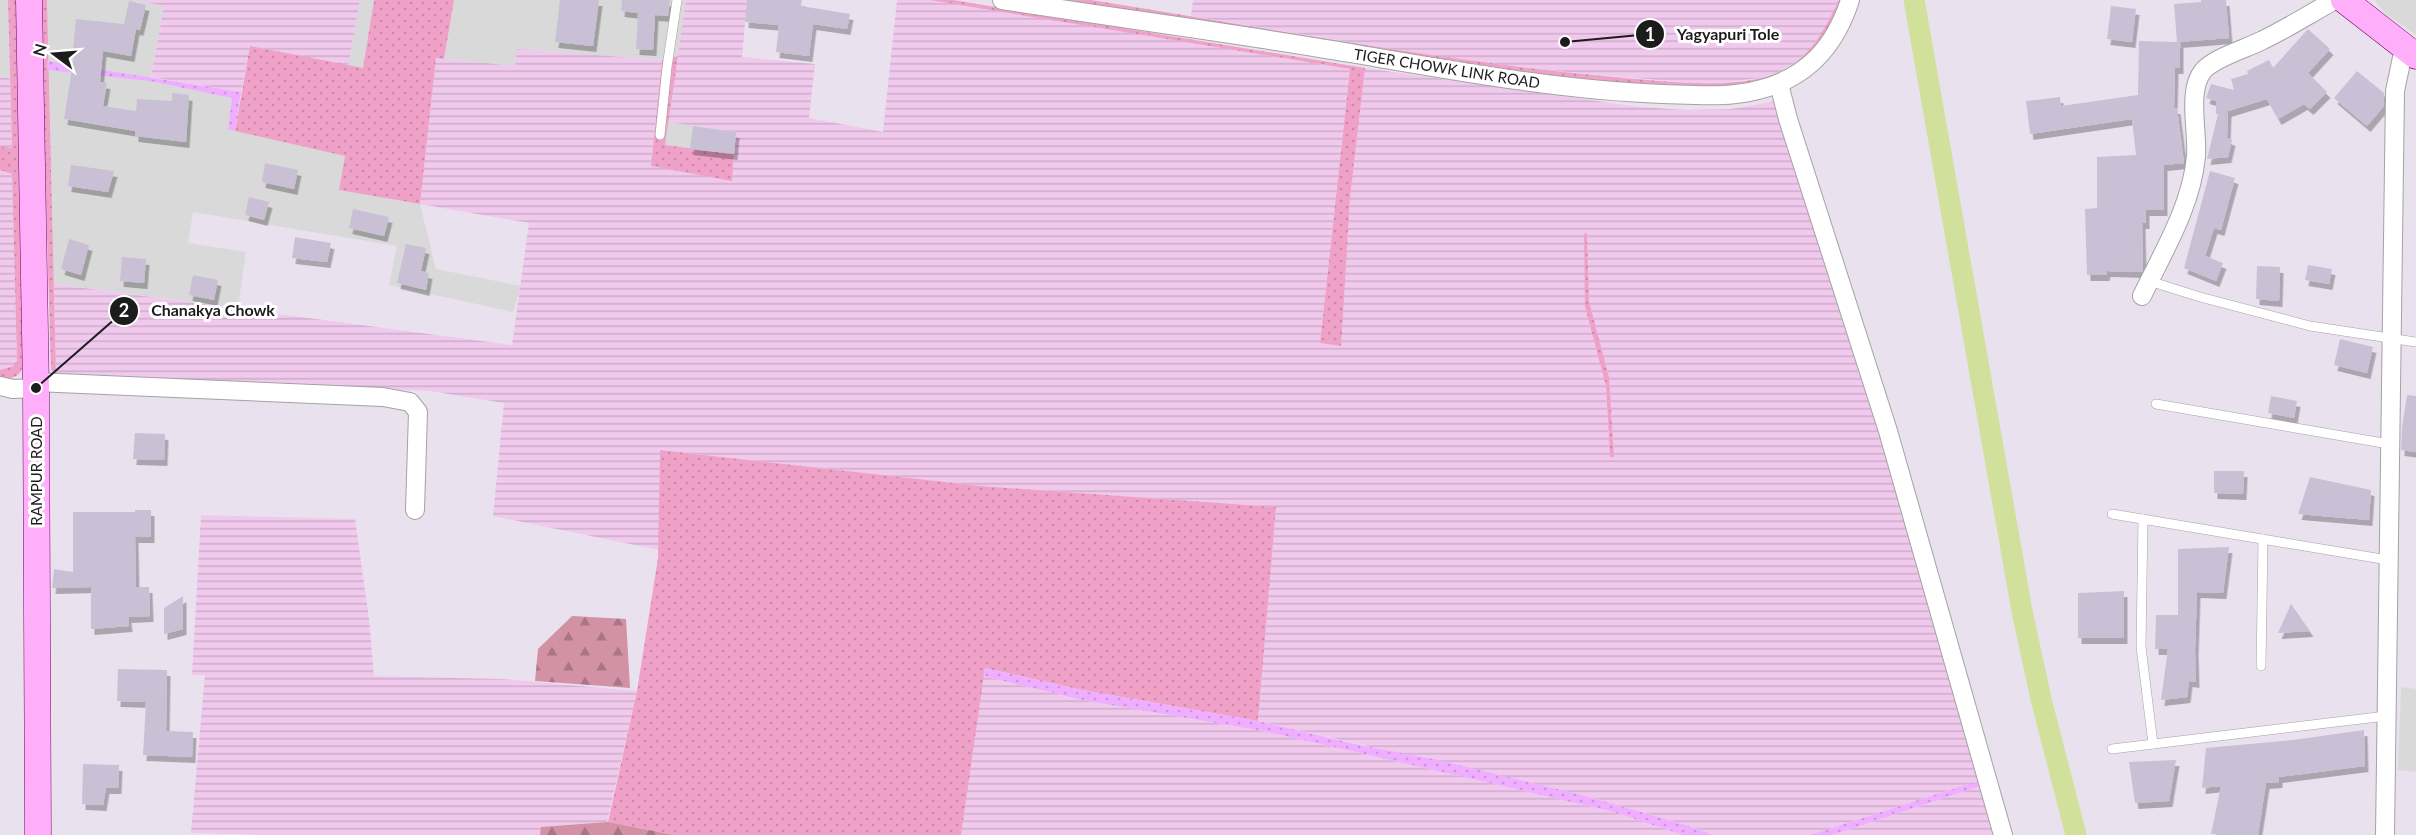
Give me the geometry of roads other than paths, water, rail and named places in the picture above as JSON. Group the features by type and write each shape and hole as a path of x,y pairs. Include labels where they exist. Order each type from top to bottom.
{"main road":[{"name":"RAMPUR ROAD","path":"29,0 39,835"},
{"path":"2344,0 2410,52"}],"street":[{"name":"TIGER CHOWK LINK ROAD","path":"1002,0 1360,54 1437,69 1634,93 1721,96 1756,91 1779,84 1811,66 1832,42 1844,20 1850,0"},
{"path":"2145,288 2172,235 2189,190 2196,157 2196,119 2193,98 2196,82 2203,70 2264,40 2335,0"},
{"path":"2385,835 2395,92 2410,52"},
{"path":"1779,84 1788,119 1888,431 2003,835"},
{"path":"0,386 13,389 35,385 383,397 410,402 418,412 415,510"}],"lane":[{"path":"660,135 677,0"},
{"path":"2145,288 2200,297 2310,326 2416,342"},
{"path":"2156,404 2389,444"},
{"path":"2112,514 2388,560"},
{"path":"2143,519 2141,647 2153,744"},
{"path":"2261,666 2263,539"},
{"path":"2112,749 2386,716"}],"waterway":[{"path":"1914,0 2022,611 2041,699 2076,835"}],"place":[{"name":"Yagyapuri Tole","path":"1565,42"},
{"name":"Chanakya Chowk","path":"36,388"}]}
